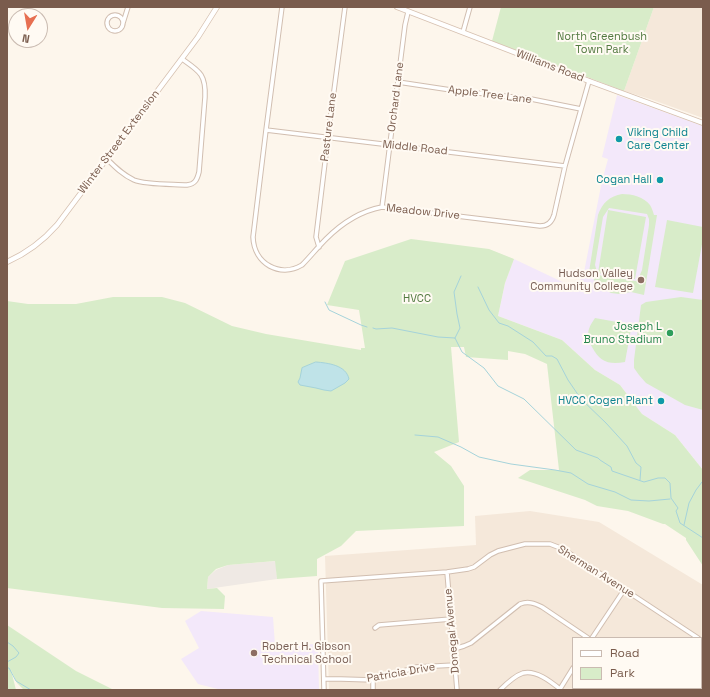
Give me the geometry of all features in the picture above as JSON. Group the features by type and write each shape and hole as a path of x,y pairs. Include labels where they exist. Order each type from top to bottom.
{"main road":[{"name":"Winter Street Extension","path":"7,262 23,254 39,243 57,225 182,59 217,7"},
{"name":"Williams Road","path":"397,7 703,123"}],"street":[{"path":"123,22 121,18 116,15 111,16 107,22 108,27 112,31 120,30 122,28 128,7"},
{"name":"Meadow Drive","path":"282,7 253,238 258,254 264,262 279,270 290,270 302,265 333,233 360,214 382,207 544,226 550,222 554,215 565,166 589,81"},
{"name":"Pasture Lane","path":"319,246 316,237 345,7"},
{"path":"462,32 470,7"},
{"name":"Orchard Lane","path":"382,207 405,25 408,12"},
{"path":"107,159 127,176 139,182 192,185 197,180 205,97 204,85 203,78 200,73 182,59"},
{"name":"Apple Tree Lane","path":"398,82 531,100 581,109"},
{"name":"Middle Road","path":"266,130 565,166"},
{"name":"Sherman Avenue","path":"324,679 321,581 448,572 468,569 474,567 498,551 525,544 550,544 563,549 696,637"},
{"name":"Donegal Avenue","path":"448,572 457,690"},
{"path":"593,637 624,590"},
{"path":"454,648 464,646 471,642 524,602 542,606 587,637"},
{"path":"375,628 379,625 451,619"},
{"name":"Patricia Drive","path":"324,679 341,678 373,680 417,667 455,665"},
{"path":"500,690 511,680 524,673 531,673 540,676 560,689 572,670"},
{"path":"324,679 324,690"},
{"path":"373,680 373,690"}],"shaded area":[{"path":"654,7 703,7 703,118 624,91"},
{"name":"Hudson Valley Community College","path":"617,95 703,126 703,470 675,435 642,414 620,385 595,370 562,340 498,316 505,283 514,259 573,287 583,277 602,181 608,159 602,157"},
{"path":"530,511 599,522 703,585 703,690 329,690 325,556 476,545 475,516"},
{"path":"276,561 277,579 207,589 208,577 216,570 228,565"},
{"name":"Robert H. Gibson Technical School","path":"201,611 273,617 275,645 318,644 319,690 222,690 198,684 181,659 199,648 185,621"}],"green space":[{"name":"North Greenbush Town Park","path":"501,7 654,7 624,91 492,41"},
{"path":"622,194 638,196 650,205 654,215 657,215 644,295 631,292 619,294 611,293 600,287 594,280 592,273 589,272 598,215 607,201 614,196","holes":["609,208 647,214 649,225 642,270 636,281 598,275 595,265 603,217"]},
{"path":"608,210 646,217 635,279 598,273"},
{"path":"667,220 703,227 703,239 693,293 655,287"},
{"name":"HVCC","path":"411,239 489,249 514,259 505,283 498,316 562,340 595,370 620,385 642,414 675,435 703,470 703,566 686,538 665,524 628,511 597,506 585,500 518,478 530,470 559,470 547,364 525,354 508,351 508,360 466,357 464,347 451,347 459,442 434,452 451,466 464,486 464,526 356,531 341,546 317,559 317,576 277,579 275,561 228,565 216,569 208,577 207,589 217,588 225,596 224,609 162,608 7,588 7,301 28,304 76,304 113,297 162,297 185,303 232,326 266,334 361,350 361,348 365,348 359,310 327,305 345,261"},
{"name":"Joseph L Bruno Stadium","path":"681,297 703,300 703,410 685,405 646,383 634,368 641,305 646,302"},
{"path":"595,318 628,324 631,329 625,362 610,363 602,359 595,352 590,343 588,331"},
{"path":"7,625 76,671 114,690 24,690 17,683 11,670 16,690 7,690"}],"water":[{"path":"316,362 331,364 340,368 347,374 349,379 331,391 300,385 298,382 302,368"}],"waterway":[{"path":"455,338 460,328 454,292 461,276"},
{"path":"478,287 489,310 499,323 508,326 533,342 546,356 552,356 557,359 568,380 581,399 627,446 636,463 641,467 640,480"},
{"path":"325,302 329,310 367,327"},
{"path":"373,328 392,328 438,337 455,338 462,352 484,368 498,386 524,399 576,450 598,458 611,467 612,471 644,482 658,478 665,478 670,483 671,498 678,508 676,511 680,523 703,538"},
{"path":"415,435 438,437 479,457 511,464 571,473 588,484 615,492 631,500 649,501 670,499"},
{"path":"684,525 689,503 702,482"},
{"path":"7,642 19,653 7,663"},
{"path":"7,668 9,668 16,681 31,690"}],"place":[{"name":"Viking Child Care Center","path":"619,139"},
{"name":"Cogan Hall","path":"660,180"},
{"name":"Hudson Valley Community College","path":"641,280"},
{"name":"Joseph L Bruno Stadium","path":"670,333"},
{"name":"HVCC Cogen Plant","path":"661,401"},
{"name":"Robert H. Gibson Technical School","path":"254,653"}]}
